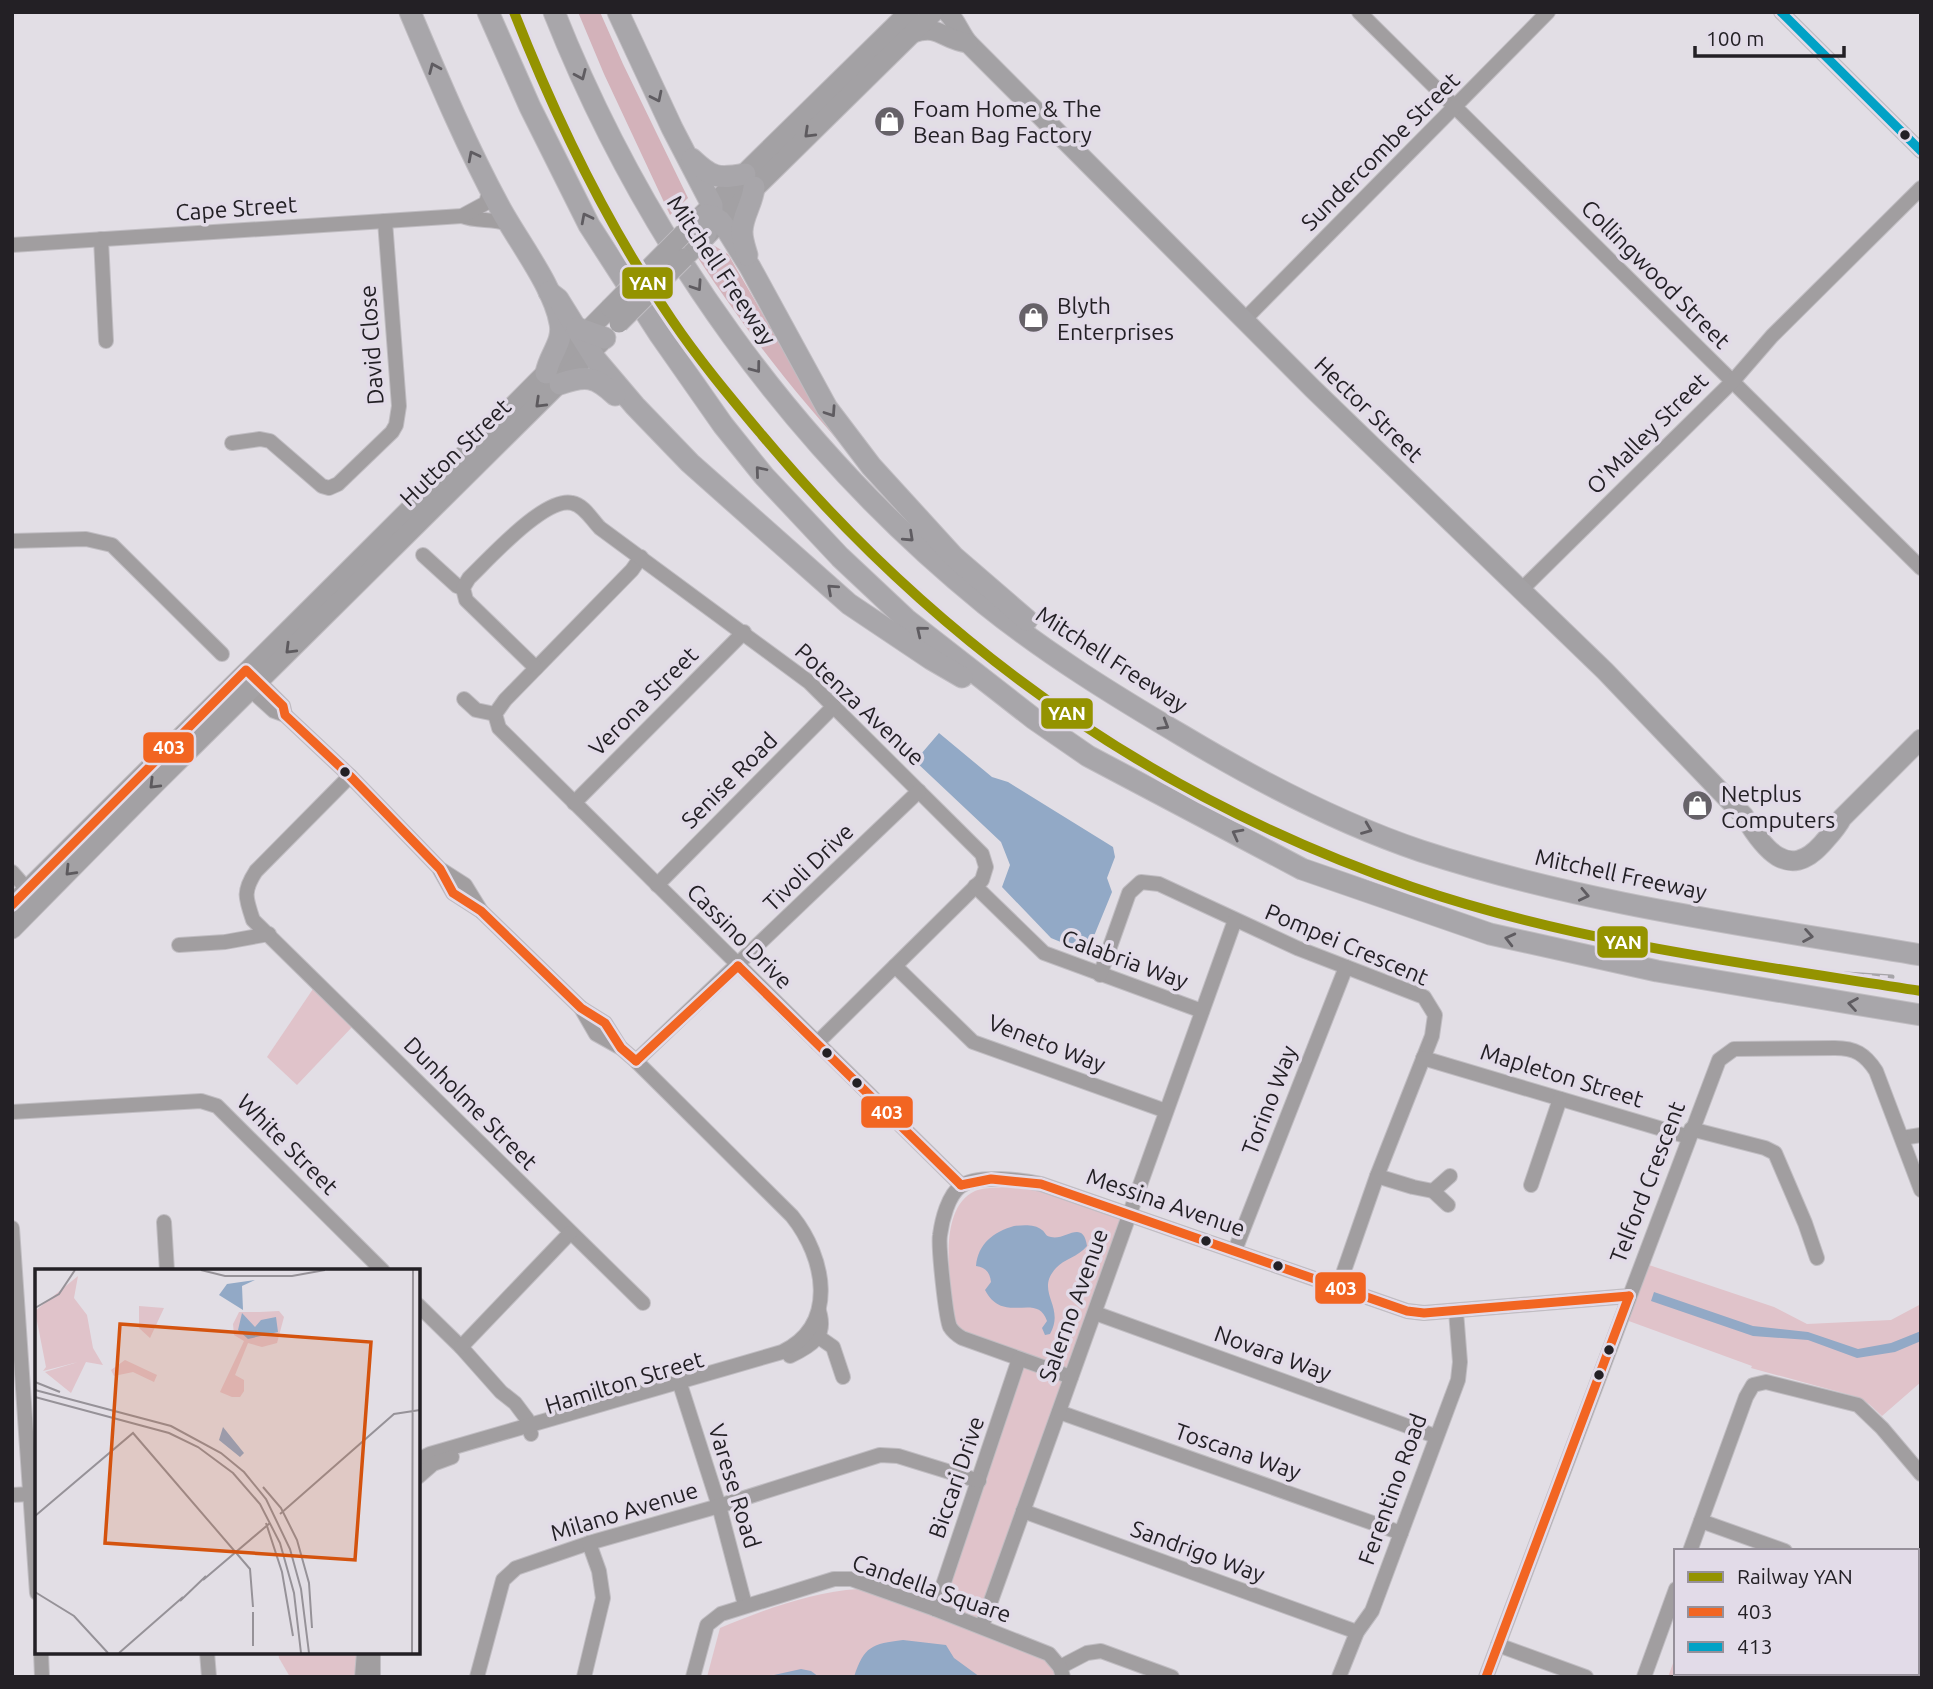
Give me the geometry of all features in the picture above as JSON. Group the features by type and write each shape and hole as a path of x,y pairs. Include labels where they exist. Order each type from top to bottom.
{"highway":[{"path":"410,12 457,124 549,292 561,326 557,349 549,360 553,378 596,380 625,404 635,406"},
{"path":"488,12 530,107 589,225 660,335 723,425 764,477 850,566 906,619 1034,718 1088,756 1302,869 1490,934 1657,971 1921,1015"},
{"name":"Mitchell Freeway","path":"554,12 615,149 646,205 716,313 764,379 887,517 1010,624 1106,690 1214,755 1332,815 1417,849 1499,874 1580,894 1921,955"},
{"path":"618,12 683,150 709,221 750,267 827,408 871,466 954,557 1106,690"},
{"path":"683,150 707,173 749,180 753,200 743,222 742,232 750,267"},
{"path":"549,292 595,331 596,360 635,406 690,463 849,604 930,659 1034,718"}],"main road":[{"path":"878,43 885,25 897,12"},
{"name":"Hutton Street","path":"12,929 24,899 248,680 345,576 553,378 595,331 709,221 909,12"},
{"name":"Hutton Street","path":"749,180 936,13"},
{"name":"Hector Street","path":"936,13 952,32 964,39 1244,320 1605,671 1744,816 1754,833 1781,859 1794,855 1806,859 1818,849 1842,818 1921,739"},
{"path":"913,33 927,29 937,31 953,41 964,39"}],"street":[{"name":"Collingwood Street","path":"1359,12 1921,568"},
{"name":"Sundercombe Street","path":"1244,320 1548,12"},
{"path":"1781,12 1921,151"},
{"path":"462,216 486,203 490,188"},
{"name":"O'Malley Street","path":"1521,590 1733,381 1772,336 1921,188"},
{"name":"Cape Street","path":"12,244 462,216 474,221 495,220 509,223"},
{"name":"David Close","path":"232,443 270,440 322,486 329,488 338,484 392,432 399,406 385,221"},
{"path":"101,239 106,341"},
{"name":"Potenza Avenue","path":"463,588 469,578 528,522 565,502 575,503 600,528 809,682 982,854 986,867 982,880 975,886"},
{"path":"12,541 86,538 112,545 222,654"},
{"path":"423,555 457,586 463,588 466,600 536,668"},
{"path":"464,699 476,710 495,714 505,700 632,570 641,556"},
{"name":"Verona Street","path":"574,803 744,632"},
{"name":"Hamilton Street","path":"248,680 283,706 285,715 350,776 440,869 465,884 481,911 580,1008 605,1023 621,1048 792,1216 812,1246 820,1277 819,1311 814,1333 795,1346 749,1364 680,1385 420,1459"},
{"name":"Senise Road","path":"657,886 834,706"},
{"name":"Cassino Drive","path":"495,714 499,728 961,1185"},
{"name":"Dunholme Street","path":"350,776 256,871 247,886 246,900 253,920 643,1303"},
{"name":"Tivoli Drive","path":"636,1061 919,792"},
{"path":"12,872 24,899"},
{"name":"Pompei Crescent","path":"1100,975 1129,893 1141,882 1158,884 1297,948 1424,997 1435,1015 1432,1036 1377,1176 1338,1288"},
{"path":"817,1044 975,886"},
{"name":"Calabria Way","path":"975,886 1044,953 1202,1012"},
{"name":"Salerno Avenue","path":"982,1626 1235,920"},
{"path":"178,945 225,943 269,934"},
{"name":"Veneto Way","path":"895,966 973,1042 1166,1111"},
{"name":"Torino Way","path":"1235,1250 1346,967"},
{"name":"Telford Crescent","path":"1486,1677 1714,1068 1726,1053 1734,1049 1849,1048 1868,1059 1876,1071 1921,1190"},
{"name":"Mapleton Street","path":"1423,1058 1560,1099 1690,1133 1765,1148 1774,1153 1805,1223 1817,1258"},
{"path":"1531,1185 1560,1099"},
{"name":"White Street","path":"12,1112 201,1101 217,1106 381,1269"},
{"path":"1902,1138 1921,1135"},
{"path":"1377,1176 1433,1191 1448,1205"},
{"path":"1433,1191 1450,1176"},
{"name":"Messina Avenue","path":"961,1185 981,1180 1022,1180 1041,1184 1407,1311 1456,1311 1629,1296"},
{"path":"961,1185 954,1194 939,1237 949,1325 962,1338 1071,1377"},
{"path":"164,1222 167,1269"},
{"path":"12,1228 35,1565"},
{"path":"461,1347 570,1233"},
{"path":"420,1307 501,1392 519,1407 524,1431"},
{"name":"Ferentino Road","path":"1339,1677 1357,1633 1372,1611 1458,1380 1460,1362 1456,1311"},
{"name":"Novara Way","path":"1095,1313 1436,1436"},
{"path":"814,1333 832,1347 844,1377"},
{"name":"Biccari Drive","path":"936,1609 1019,1359"},
{"path":"1691,1549 1746,1397 1753,1385 1766,1382 1858,1405 1882,1428 1921,1474"},
{"name":"Varese Road","path":"680,1385 719,1506 745,1605"},
{"name":"Toscana Way","path":"1059,1412 1401,1533"},
{"name":"Hamilton Street","path":"420,1475 433,1464 524,1431"},
{"name":"Milano Avenue","path":"477,1677 503,1580 516,1568 589,1543 719,1506 880,1455 898,1456 979,1481"},
{"path":"12,1495 30,1494"},
{"name":"Sandrigo Way","path":"1023,1511 1357,1633"},
{"path":"1700,1521 1779,1549"},
{"path":"584,1677 603,1598 599,1571 589,1543"},
{"name":"Candella Square","path":"693,1677 707,1625 721,1614 834,1579 851,1579 982,1626 1049,1654 1061,1672"},
{"path":"1644,1677 1674,1594"},
{"path":"1498,1645 1586,1677"},
{"path":"1061,1672 1087,1653 1101,1651 1172,1677"},
{"path":"41,1654 42,1677"},
{"path":"207,1654 209,1677"},
{"path":"362,1677 365,1654"},
{"path":"373,1654 373,1677"}],"shaded area":[{"path":"578,12 600,12 688,198 670,215 604,74"},
{"path":"713,245 728,254 812,399 857,461 773,363 698,258"},
{"path":"315,986 354,1025 297,1085 267,1057"},
{"path":"1035,1187 1128,1218 1071,1375 982,1342 956,1327 949,1274 950,1233 954,1215 962,1201 980,1189"},
{"path":"1646,1264 1774,1307 1807,1324 1891,1320 1921,1304 1921,1382 1882,1416 1869,1404 1854,1396 1751,1368 1752,1366 1626,1320"},
{"path":"1023,1364 1071,1381 981,1623 939,1608"},
{"path":"858,1589 953,1620 1045,1658 1054,1666 1056,1677 707,1677 720,1628 788,1603"},
{"path":"278,1654 361,1654 356,1677 290,1677"},
{"path":"1674,1660 1674,1675 1788,1675 1788,1677 1668,1677"}],"water":[{"path":"939,733 992,777 1008,782 1113,847 1115,857 1107,878 1112,892 1087,953 1051,938 1002,887 1010,865 1001,842 915,761"},
{"path":"1014,1226 1036,1227 1051,1237 1078,1232 1085,1238 1087,1246 1059,1265 1050,1277 1049,1292 1055,1315 1050,1334 1045,1335 1042,1328 1047,1321 1036,1309 1010,1308 993,1300 985,1290 991,1282 990,1275 976,1266 983,1245 999,1232"},
{"path":"1654,1292 1753,1326 1808,1332 1858,1349 1891,1343 1921,1331 1921,1341 1895,1352 1857,1358 1808,1340 1753,1336 1651,1301"},
{"path":"903,1640 946,1645 954,1658 980,1677 854,1677 862,1659 871,1648"},
{"path":"801,1669 811,1671 819,1677 765,1677"}],"railway":[{"path":"1800,971 1892,977"}],"rail line":[{"name":"YAN","path":"514,12 584,171 648,284 704,364 762,435 830,511 901,581 976,646 1056,706 1139,760 1226,808 1317,851 1412,887 1537,923 1600,937 1728,961 1921,991"}],"transit line":[{"name":"413","path":"1781,12 1921,151"},
{"name":"403","path":"12,905 246,670 283,706 285,715 350,776 440,869 453,893 481,911 581,1008 605,1023 621,1048 636,1061"},
{"name":"403","path":"738,966 961,1185"},
{"name":"403","path":"636,1061 738,966"},
{"name":"403","path":"961,1185 991,1179 1041,1184 1407,1311 1424,1313 1629,1296"},
{"name":"403","path":"1486,1677 1629,1296"}],"place":[{"name":"Foam Home & The Bean Bag Factory","path":"890,121"},
{"name":"Blyth Enterprises","path":"1034,318"},
{"name":"Netplus Computers","path":"1698,806"}]}
